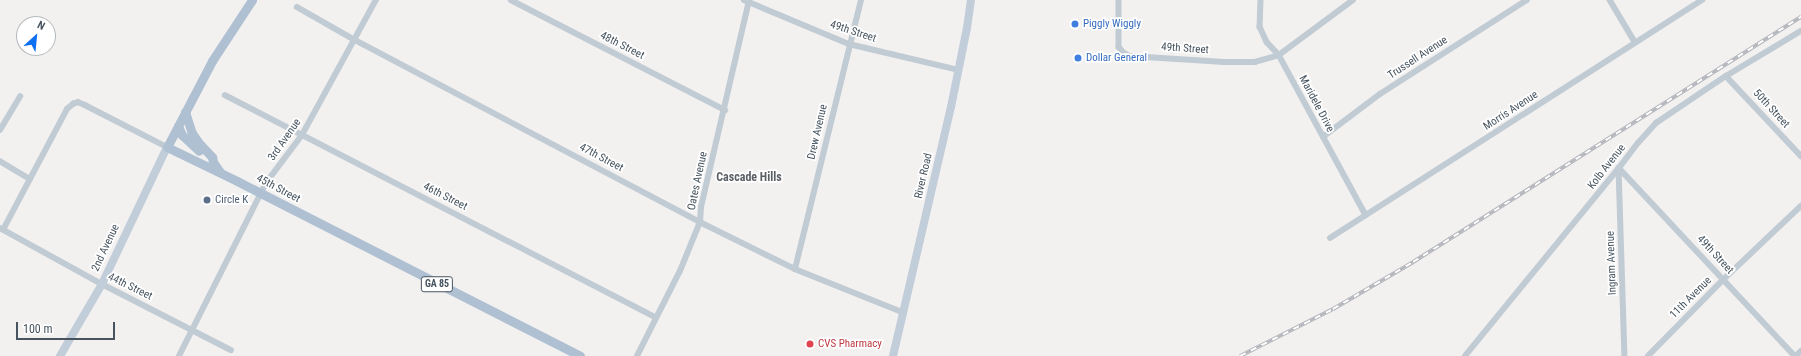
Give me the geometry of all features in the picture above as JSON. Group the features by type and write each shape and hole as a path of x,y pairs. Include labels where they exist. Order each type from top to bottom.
{"main road":[{"path":"167,147 212,61 252,0"},
{"name":"River Road","path":"892,356 959,70 971,0"},
{"path":"185,112 192,133 212,157 213,162"},
{"path":"178,126 182,135 213,162 220,172"},
{"name":"45th Street","path":"167,147 220,172 260,194 580,356"},
{"name":"2nd Avenue","path":"60,356 102,284 167,147"}],"street":[{"name":"3rd Avenue","path":"179,356 266,183 302,135 376,0"},
{"name":"48th Street","path":"511,0 725,110"},
{"name":"Drew Avenue","path":"795,269 861,0"},
{"name":"49th Street","path":"1119,0 1119,47 1124,53 1130,56 1255,62 1279,55"},
{"name":"Maridele Drive","path":"1261,0 1260,27 1267,42 1279,55 1366,215"},
{"path":"1279,55 1353,0"},
{"name":"Trussell Avenue","path":"1323,137 1380,94 1527,0"},
{"path":"1610,0 1635,42"},
{"name":"Morris Avenue","path":"1330,238 1702,0"},
{"name":"Oates Avenue","path":"637,356 680,271 700,222 701,207 725,110 747,1"},
{"name":"49th Street","path":"747,1 849,44 959,70"},
{"name":"47th Street","path":"297,7 355,40 700,222 795,269 902,312"},
{"name":"Kolb Avenue","path":"1465,356 1638,143 1656,123 1726,76 1801,31"},
{"name":"50th Street","path":"1726,76 1801,156"},
{"name":"46th Street","path":"225,95 656,317"},
{"path":"0,130 20,97"},
{"name":"45th Street","path":"30,179 67,109 78,102 167,147"},
{"path":"0,161 30,179 2,229"},
{"name":"49th Street","path":"1619,168 1795,356"},
{"name":"Ingram Avenue","path":"1619,168 1625,356"},
{"name":"11th Avenue","path":"1648,356 1724,279 1801,206"},
{"name":"44th Street","path":"2,229 102,284 193,329 231,350"},
{"path":"1795,356 1801,351"}],"railway":[{"path":"1240,356 1333,309 1413,262 1801,17"}],"place":[{"name":"Piggly Wiggly","path":"1075,24"},
{"name":"Dollar General","path":"1078,58"},
{"name":"Circle K","path":"207,200"},
{"name":"CVS Pharmacy","path":"810,344"}],"district":[{"name":"Cascade Hills","path":"749,178"}]}
